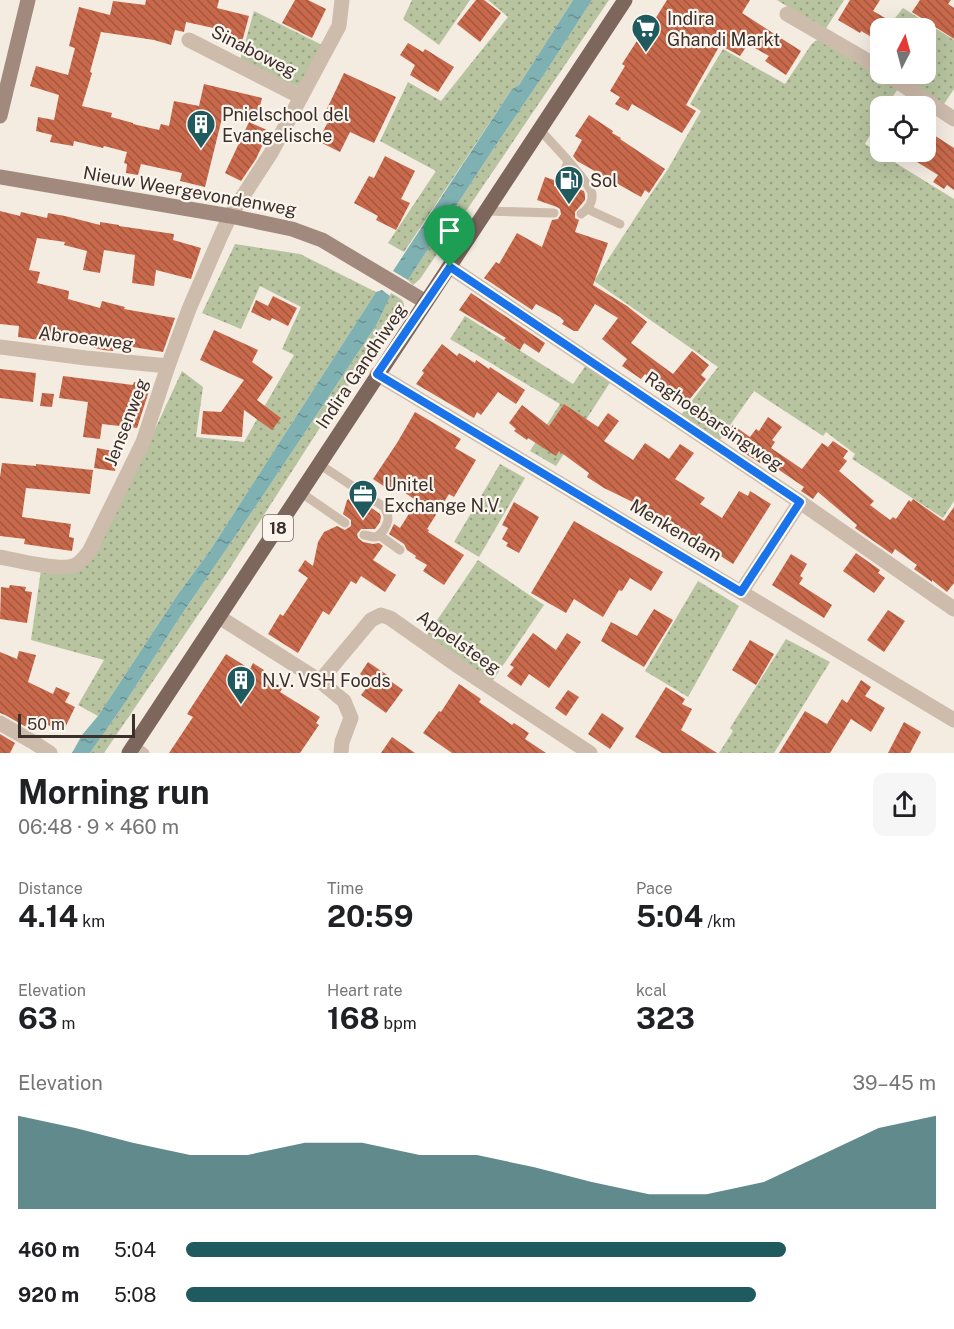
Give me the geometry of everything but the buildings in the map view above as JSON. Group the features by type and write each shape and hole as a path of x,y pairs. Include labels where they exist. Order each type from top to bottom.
{"main road":[{"name":"Indira Gandhiweg","path":"136,750 300,492 625,0"}],"street":[{"path":"0,116 28,0"},
{"name":"Jensenweg","path":"0,557 68,567 76,565 89,552 143,442 189,309 230,216 271,153 339,26 341,5"},
{"path":"787,14 870,63"},
{"name":"Sinaboweg","path":"189,40 301,97"},
{"path":"901,84 954,119"},
{"name":"Nieuw Weergevondenweg","path":"0,177 230,216 292,229 313,236 426,302"},
{"name":"Raghoebarsingweg","path":"450,267 800,502 954,609"},
{"name":"Abroeaweg","path":"0,347 168,366"},
{"name":"Menkendam","path":"377,374 954,720"},
{"path":"741,592 800,502"},
{"name":"Appelsteeg","path":"320,681 371,620 381,615 390,618 590,753"},
{"path":"219,617 320,681 344,701 351,718 342,741 341,753"},
{"path":"0,723 50,753"}],"lane":[{"path":"540,130 590,190 591,203 584,212 620,224"},
{"path":"560,182 568,162"},
{"path":"576,188 581,178"},
{"path":"487,210 551,210"},
{"path":"319,464 384,507 388,514 388,522 379,535 374,537 364,535"},
{"path":"300,492 345,523"},
{"path":"379,535 400,550"}],"green space":[{"path":"412,0 470,0 439,45 403,19"},
{"path":"488,0 573,0 519,85 512,89 404,252 388,243 436,171 380,141 408,82 441,101 508,17"},
{"path":"592,0 609,0 420,279 413,285 408,280"},
{"path":"777,0 844,0 825,30"},
{"path":"903,8 919,18 895,18"},
{"path":"254,11 330,49 307,91 240,60"},
{"path":"936,29 954,40 954,89 942,107 936,103 936,96 926,96 908,84 936,84"},
{"path":"821,39 870,69 870,84 894,84 899,87 893,96 870,96 870,135 865,144 870,147 870,162 894,162 954,199 954,501 943,518 852,459 855,454 826,432 823,436 754,391 719,441 680,416 718,367 594,281 668,169 701,111 690,104 723,49 785,84 815,41"},
{"path":"235,244 300,254 376,292 209,552 178,594 98,716 78,705 104,660 31,640 41,570 73,572 125,494 182,371 203,387 196,437 244,442 294,355 282,349 301,307 260,286 241,329 202,313"},
{"path":"391,293 402,300 404,307 321,426 228,571 104,753 90,753 377,324"},
{"path":"465,316 573,384 586,365 611,381 556,466 530,451 560,404 450,339"},
{"path":"500,464 525,478 479,557 454,542"},
{"path":"478,560 544,605 491,683 425,638"},
{"path":"698,581 739,606 688,697 645,671"},
{"path":"786,639 830,662 774,753 719,753 733,731 730,728"}],"water":[{"path":"573,0 592,0 408,280 393,271 512,89 519,85"},
{"path":"382,290 390,296 377,324 180,617 125,703 90,753 72,753 178,594 209,552 376,292"}],"place":[{"name":"Indira Ghandi Markt","path":"646,54"},
{"name":"Pnielschool del Evangelische","path":"201,150"},
{"name":"Sol","path":"569,206"},
{"name":"Unitel Exchange N.V.","path":"363,520"},
{"name":"N.V. VSH Foods","path":"241,706"}],"route":[{"path":"450,267 800,502 741,592 377,374 450,267"}]}
